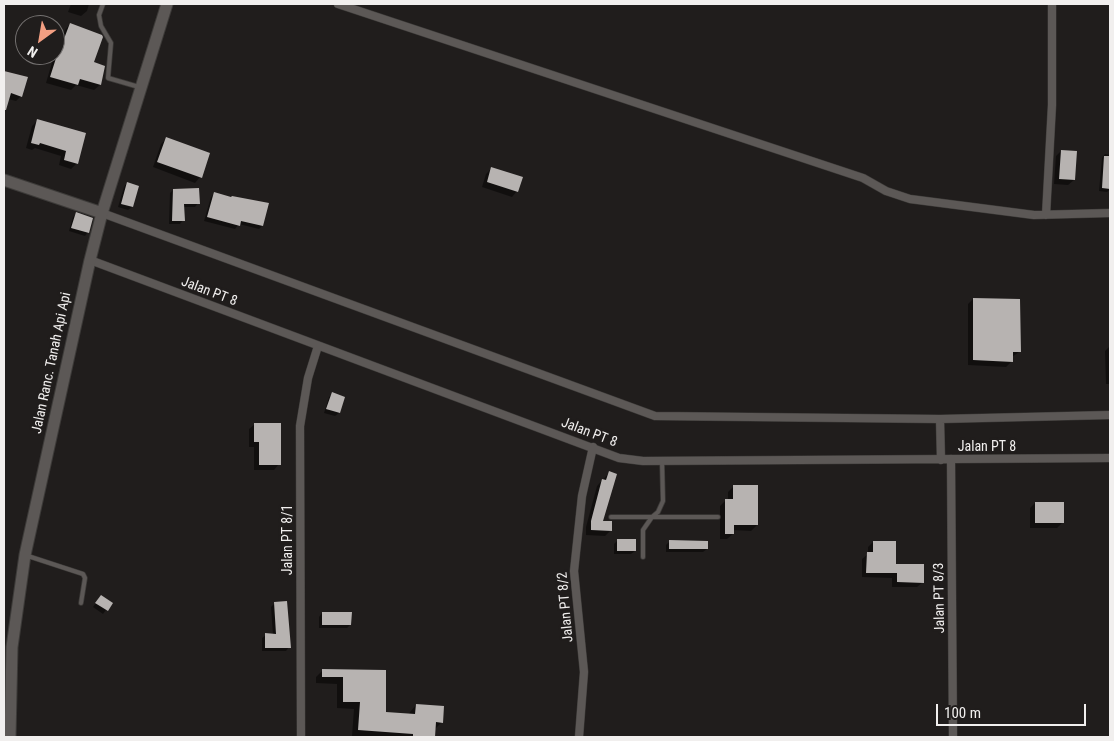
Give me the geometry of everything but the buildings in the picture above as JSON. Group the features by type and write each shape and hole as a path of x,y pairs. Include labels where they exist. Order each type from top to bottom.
{"street":[{"name":"Jalan Ranc. Tanah Api Api","path":"10,737 12,647 25,555 102,213 167,4"},
{"path":"338,4 863,178 886,191 910,199 1034,215 1110,213"},
{"path":"1046,215 1052,105 1052,4"},
{"path":"4,180 102,213 655,416 940,419 1110,415"},
{"name":"Jalan PT 8","path":"90,260 620,458 643,461 1110,458"},
{"name":"Jalan PT 8/1","path":"301,737 300,426 308,378 318,346"},
{"path":"940,419 941,460"},
{"name":"Jalan PT 8/2","path":"579,737 584,672 574,571 582,496 593,447"},
{"name":"Jalan PT 8/3","path":"951,460 953,737"}],"lane":[{"path":"103,4 99,16 111,43 108,78 141,87"},
{"path":"643,557 643,530 658,512 663,501 662,461"},
{"path":"612,517 718,517"},
{"path":"25,555 83,574 85,578 81,602"}]}
